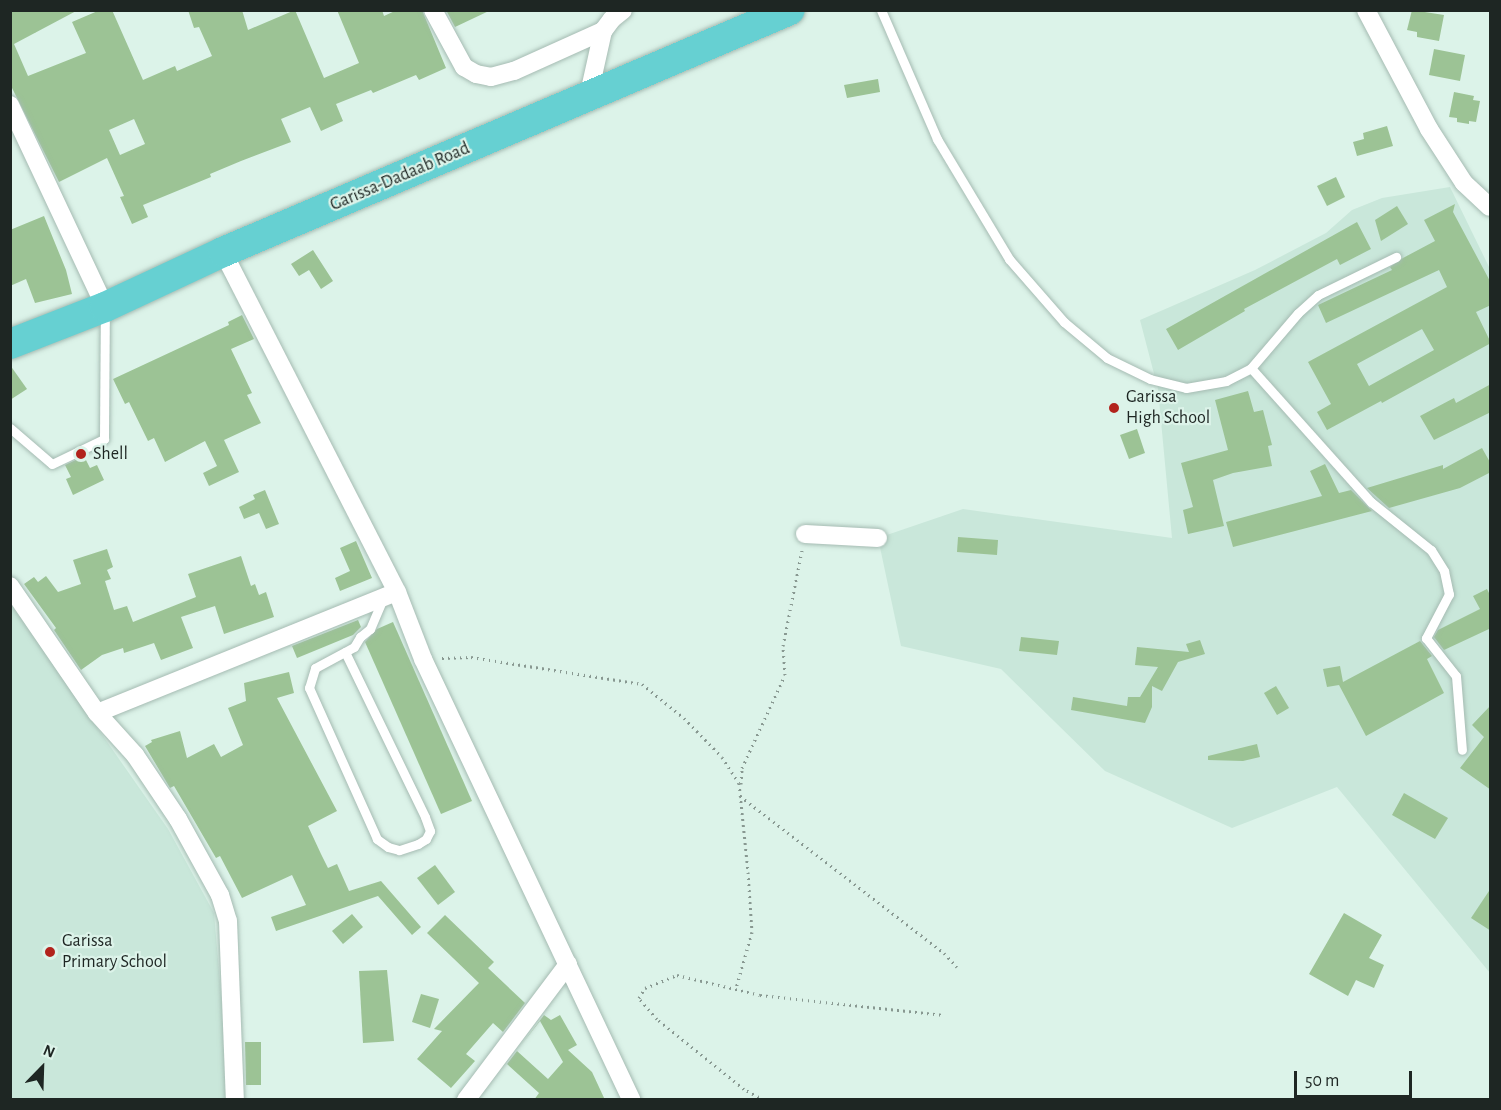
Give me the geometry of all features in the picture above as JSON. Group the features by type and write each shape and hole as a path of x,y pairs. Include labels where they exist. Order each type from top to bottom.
{"highway":[{"name":"Garissa-Dadaab Road","path":"10,344 105,307 223,252 790,10"}],"street":[{"path":"433,10 464,67 477,74 491,77 514,72 603,31"},
{"path":"588,98 603,31 623,10"},
{"path":"1366,10 1429,129 1464,183 1491,207"},
{"path":"10,105 105,307"},
{"path":"223,252 423,659 632,1100"},
{"path":"805,534 878,538"},
{"path":"10,586 97,713 141,764 178,819 220,895 228,921 236,1100"},
{"path":"97,713 390,595"},
{"path":"466,1100 568,964"}],"lane":[{"path":"880,10 937,139 1009,259 1064,322 1107,358 1150,379 1186,388 1226,381 1251,368 1298,313 1318,295 1396,257"},
{"path":"10,428 52,464 104,439 105,307"},
{"path":"1251,368 1371,502 1431,550 1444,571 1449,594 1426,638 1456,676 1462,750"},
{"path":"345,652 430,831 426,838 418,843 399,850 388,847 377,839 309,688 315,668 345,652 370,629 390,595"}],"path":[{"path":"740,797 742,768 785,675 783,646 805,534"},
{"path":"423,659 471,657 642,684 684,718 722,757 739,783 752,932 736,988"},
{"path":"740,797 944,953 957,968"},
{"path":"764,1100 744,1089 657,1019 639,998 645,988 677,975 760,995 944,1016"}],"shaded area":[{"path":"1450,187 1490,269 1490,973 1337,787 1232,828 1105,771 1001,669 901,646 878,538 963,509 1172,538 1158,389 1140,320 1255,270 1326,233 1352,210 1382,198"},
{"path":"10,603 168,829 214,913 230,1099 11,1099"}],"building":[{"path":"10,10 78,10 14,44 28,76 86,53 72,22 100,10 112,10 143,80 175,66 177,71 212,56 199,27 194,28 188,10 242,10 248,30 295,10 324,78 359,63 337,10 382,10 384,16 397,10 422,10 446,68 419,80 416,75 373,93 371,90 336,104 343,121 321,131 310,107 281,119 291,142 210,174 211,177 143,205 148,217 132,224 120,197 124,196 107,158 59,182 10,84","holes":["134,119 145,144 120,155 109,130"]},
{"path":"446,10 491,10 455,27"},
{"path":"1412,10 1444,15 1439,41 1417,37 1417,32 1407,30"},
{"path":"1434,49 1465,55 1460,81 1429,75"},
{"path":"878,79 880,92 847,98 844,85"},
{"path":"1454,92 1474,96 1473,100 1480,101 1476,122 1469,121 1469,124 1457,122 1457,118 1449,117"},
{"path":"1387,126 1393,146 1357,156 1353,142 1364,139 1363,133"},
{"path":"1336,177 1345,197 1327,206 1317,186"},
{"path":"1455,204 1453,212 1491,283 1491,305 1476,312 1491,343 1382,403 1381,401 1327,430 1317,412 1331,404 1308,362 1447,287 1439,270 1326,323 1318,305 1392,270 1390,267 1403,258 1435,241 1424,220","holes":["1422,329 1434,350 1369,386 1357,364"]},
{"path":"1397,206 1408,224 1381,241 1375,220"},
{"path":"44,216 66,270 72,294 35,303 26,279 10,286 10,230"},
{"path":"1357,222 1371,249 1340,265 1337,259 1244,309 1245,311 1178,350 1166,329"},
{"path":"313,250 333,281 321,289 309,270 299,276 291,264"},
{"path":"242,315 254,339 231,349 252,393 247,395 261,423 224,440 239,472 209,486 203,473 217,466 205,441 165,462 154,438 148,441 129,402 125,404 113,379 229,325 228,322"},
{"path":"10,365 27,389 10,400"},
{"path":"1491,384 1491,412 1434,440 1420,416 1454,398 1456,403"},
{"path":"1248,391 1254,412 1263,410 1272,445 1268,446 1272,466 1233,473 1213,480 1224,526 1188,534 1183,510 1193,507 1181,463 1228,450 1215,400"},
{"path":"1137,429 1145,453 1129,459 1120,435"},
{"path":"1482,448 1491,464 1491,472 1460,488 1389,508 1367,488 1443,465 1443,469"},
{"path":"84,456 90,468 97,465 104,480 73,495 66,479 71,477 65,465"},
{"path":"1325,464 1339,493 1351,490 1372,511 1233,547 1226,522 1322,496 1310,471"},
{"path":"265,490 279,524 266,529 259,513 244,519 239,507 255,499 253,495"},
{"path":"958,537 998,540 997,555 957,552"},
{"path":"356,541 372,578 340,591 335,578 350,571 340,548"},
{"path":"107,549 113,567 107,570 111,579 105,581 114,610 127,606 133,622 196,597 188,574 241,556 251,586 255,584 259,595 266,592 274,617 224,634 215,606 181,617 193,648 161,660 154,643 124,653 123,648 102,655 81,670 54,630 56,628 24,584 34,577 38,582 46,576 58,592 81,584 73,560"},
{"path":"1487,589 1491,597 1491,632 1489,629 1444,650 1434,637 1438,630 1480,609 1473,596"},
{"path":"358,620 361,627 353,635 297,658 292,646"},
{"path":"393,622 472,801 441,814 365,642 377,629"},
{"path":"1021,637 1059,641 1057,655 1019,651"},
{"path":"1200,640 1205,654 1178,662 1162,691 1152,686 1152,707 1145,723 1071,710 1073,697 1127,706 1128,697 1140,697 1158,667 1135,665 1137,647 1189,652 1186,644"},
{"path":"1420,641 1432,656 1427,659 1444,693 1366,736 1339,685 1327,687 1323,669 1340,666 1343,682"},
{"path":"289,672 294,693 277,698 337,811 308,826 321,854 328,868 337,864 349,891 381,881 421,927 412,935 378,896 276,931 271,917 306,905 292,875 242,898 220,856 216,858 174,786 170,788 145,746 152,742 151,740 180,731 187,758 214,744 221,757 243,745 228,708 246,701 244,683"},
{"path":"1276,686 1289,708 1277,715 1264,693"},
{"path":"1491,705 1491,790 1460,768 1484,737 1472,725"},
{"path":"1257,744 1260,757 1243,761 1208,760 1208,756"},
{"path":"1404,793 1448,818 1435,839 1392,815"},
{"path":"435,865 455,892 438,905 417,878"},
{"path":"1491,888 1491,931 1471,918"},
{"path":"1344,913 1382,935 1369,958 1384,965 1374,988 1356,980 1348,996 1309,974"},
{"path":"352,914 363,927 343,944 332,931"},
{"path":"445,915 494,962 488,968 525,1003 503,1032 493,1023 466,1054 475,1061 451,1088 417,1059 442,1031 434,1029 479,983 427,933"},
{"path":"387,970 394,1041 363,1043 359,971"},
{"path":"421,994 439,999 430,1028 412,1022"},
{"path":"544,1015 551,1020 560,1015 577,1045 568,1050 592,1072 605,1100 534,1100 539,1093 507,1064 517,1051 548,1079 563,1062 540,1021 522,1044"},
{"path":"245,1042 261,1042 261,1085 246,1085"}],"place":[{"name":"Garissa High School","path":"1114,408"},
{"name":"Shell","path":"81,454"},
{"name":"Garissa Primary School","path":"50,952"}]}
